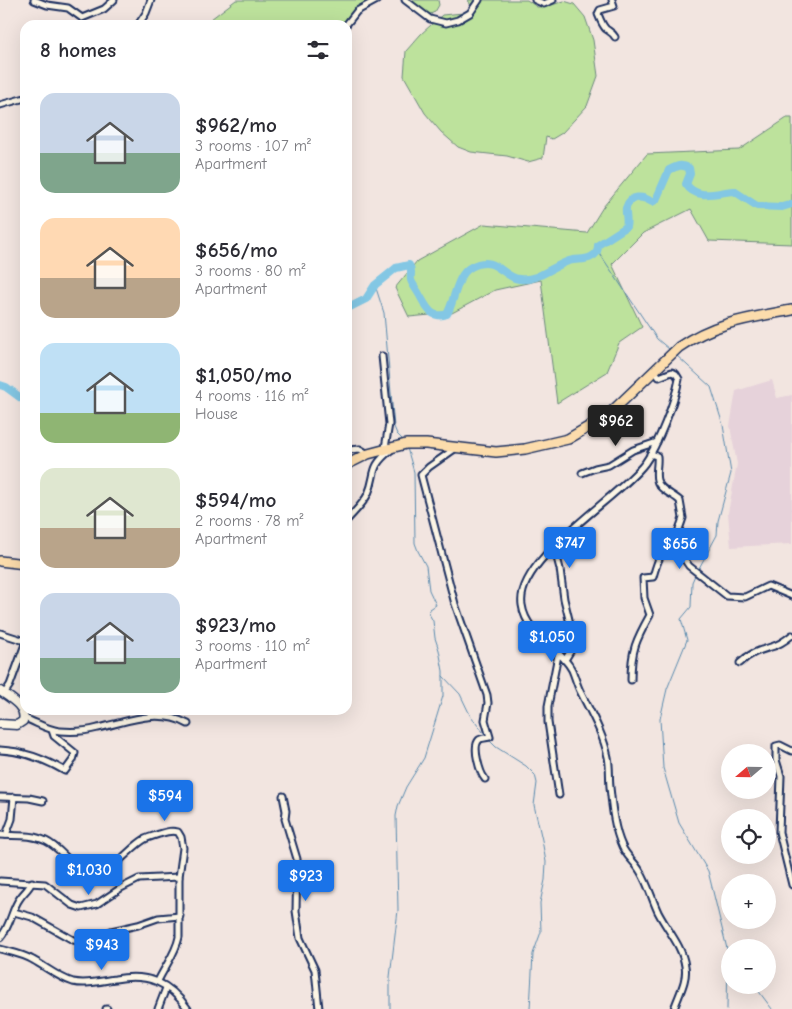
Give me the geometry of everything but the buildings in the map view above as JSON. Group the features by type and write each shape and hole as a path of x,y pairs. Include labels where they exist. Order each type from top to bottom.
{"highway":[{"path":"352,462 385,448 415,443 496,452 525,449 568,439 607,416 679,347 692,338 712,328 753,316 792,310"},
{"path":"0,561 20,563"}],"main road":[{"path":"2,693 20,707"},
{"path":"0,724 18,725 24,718"}],"street":[{"path":"34,0 47,5 68,8 82,18 104,9 114,0"},
{"path":"141,20 150,0"},
{"path":"350,20 357,11 377,0"},
{"path":"405,0 430,19 446,23 458,20 470,13 479,0"},
{"path":"535,0 544,4 553,0"},
{"path":"612,0 614,6 600,10 598,14 602,23 614,37"},
{"path":"0,105 20,99"},
{"path":"382,356 389,424 385,448"},
{"path":"655,371 659,377 672,372 679,379 657,442 644,464 554,546 529,577 524,587 522,605 531,625 558,655 565,660 572,670 578,686 594,715 609,758 610,787 622,847 640,870 657,910 668,931 678,944 684,959 686,974 674,1009"},
{"path":"582,473 610,465 625,454 644,445 657,442"},
{"path":"352,514 368,495 373,472 379,460 397,446"},
{"path":"457,448 429,467 421,475 455,604 488,699 485,720 490,737 481,738 476,749 481,774 485,779"},
{"path":"352,450 360,449 368,454"},
{"path":"631,680 634,646 642,626 650,615 644,598 643,578 653,577 661,553 674,544 681,527 683,509 680,501 658,483 656,479 657,456 650,454"},
{"path":"674,544 689,566 726,596 745,597 768,586 792,596"},
{"path":"554,546 574,640 573,647 565,660"},
{"path":"0,633 20,640"},
{"path":"740,664 747,656 756,651 780,644 792,635"},
{"path":"558,655 548,706 548,722 559,795"},
{"path":"2,693 10,685 20,656"},
{"path":"24,718 52,730 66,731 95,729 152,715 188,724"},
{"path":"0,750 11,751 54,764 65,771 73,760 75,753 54,736 52,730"},
{"path":"792,751 780,745 776,746 775,751 781,776 779,832 792,885"},
{"path":"283,796 286,811 285,819 297,859 296,911 300,938 315,970 319,1009"},
{"path":"0,797 29,798 43,801"},
{"path":"14,797 12,819 3,835 28,836 45,840 57,848 78,868 95,872 101,871 118,861 145,839 176,831 181,837 183,848 179,877 180,927 177,946 158,981"},
{"path":"0,881 45,884 72,905 80,908 97,904 129,883 139,880 179,877"},
{"path":"0,938 5,932 20,898 28,890 32,882"},
{"path":"14,912 32,917 73,940 86,942 111,931 158,918 180,916"},
{"path":"0,949 30,958 62,978 73,982 99,982 128,977 149,978 158,981 177,996 188,1009"},
{"path":"158,1009 166,988"}],"shaded area":[{"path":"772,380 777,398 792,395 792,544 731,547 728,513 737,464 730,426 736,391"}],"green space":[{"path":"236,0 372,0 353,11 348,20 210,20"},
{"path":"409,0 438,0 439,5 435,12 428,15"},
{"path":"468,0 527,0 537,7 549,6 564,1 574,4 585,17 593,40 598,76 587,106 562,133 552,139 546,137 543,158 528,162 507,156 471,152 458,147 441,132 425,113 404,76 406,51 442,15 474,12"},
{"path":"787,118 792,118 792,244 709,241 691,209 643,233 612,264 642,327 619,343 607,372 557,403 541,280 495,290 452,313 409,317 395,288 417,261 484,224 587,233 603,207 647,154 739,150"}],"waterway":[{"path":"352,306 366,299 375,285 396,268 409,265 412,282 427,307 433,313 441,315 447,314 462,276 471,267 487,263 498,267 513,277 526,279 539,276 563,263 593,256 597,251 598,245 626,227 626,208 630,200 634,198 645,198 652,202 656,200 669,170 674,167 684,166 689,168 690,174 686,184 691,189 702,194 734,191 757,206 782,207 792,204"},
{"path":"598,251 657,339 669,349"},
{"path":"375,285 384,313 394,427 397,434 403,440"},
{"path":"676,355 711,387 723,425 731,473 718,521 717,535 698,570"},
{"path":"0,385 20,397"},
{"path":"390,1009 390,977 398,910 396,816 406,787 424,758 443,696 443,671 433,621 429,614 430,609 436,605 429,590 426,566 415,543 414,472 407,448"},
{"path":"696,573 692,582 691,607 681,619 687,640 667,689 660,719 663,768 679,823 708,871 728,953 727,1009"},
{"path":"443,676 460,694 471,717 487,737"},
{"path":"489,740 496,747 526,766 535,775 537,783 534,805 546,862 545,880 540,903 541,932 533,954 530,1009"},
{"path":"761,994 772,1009"}]}
